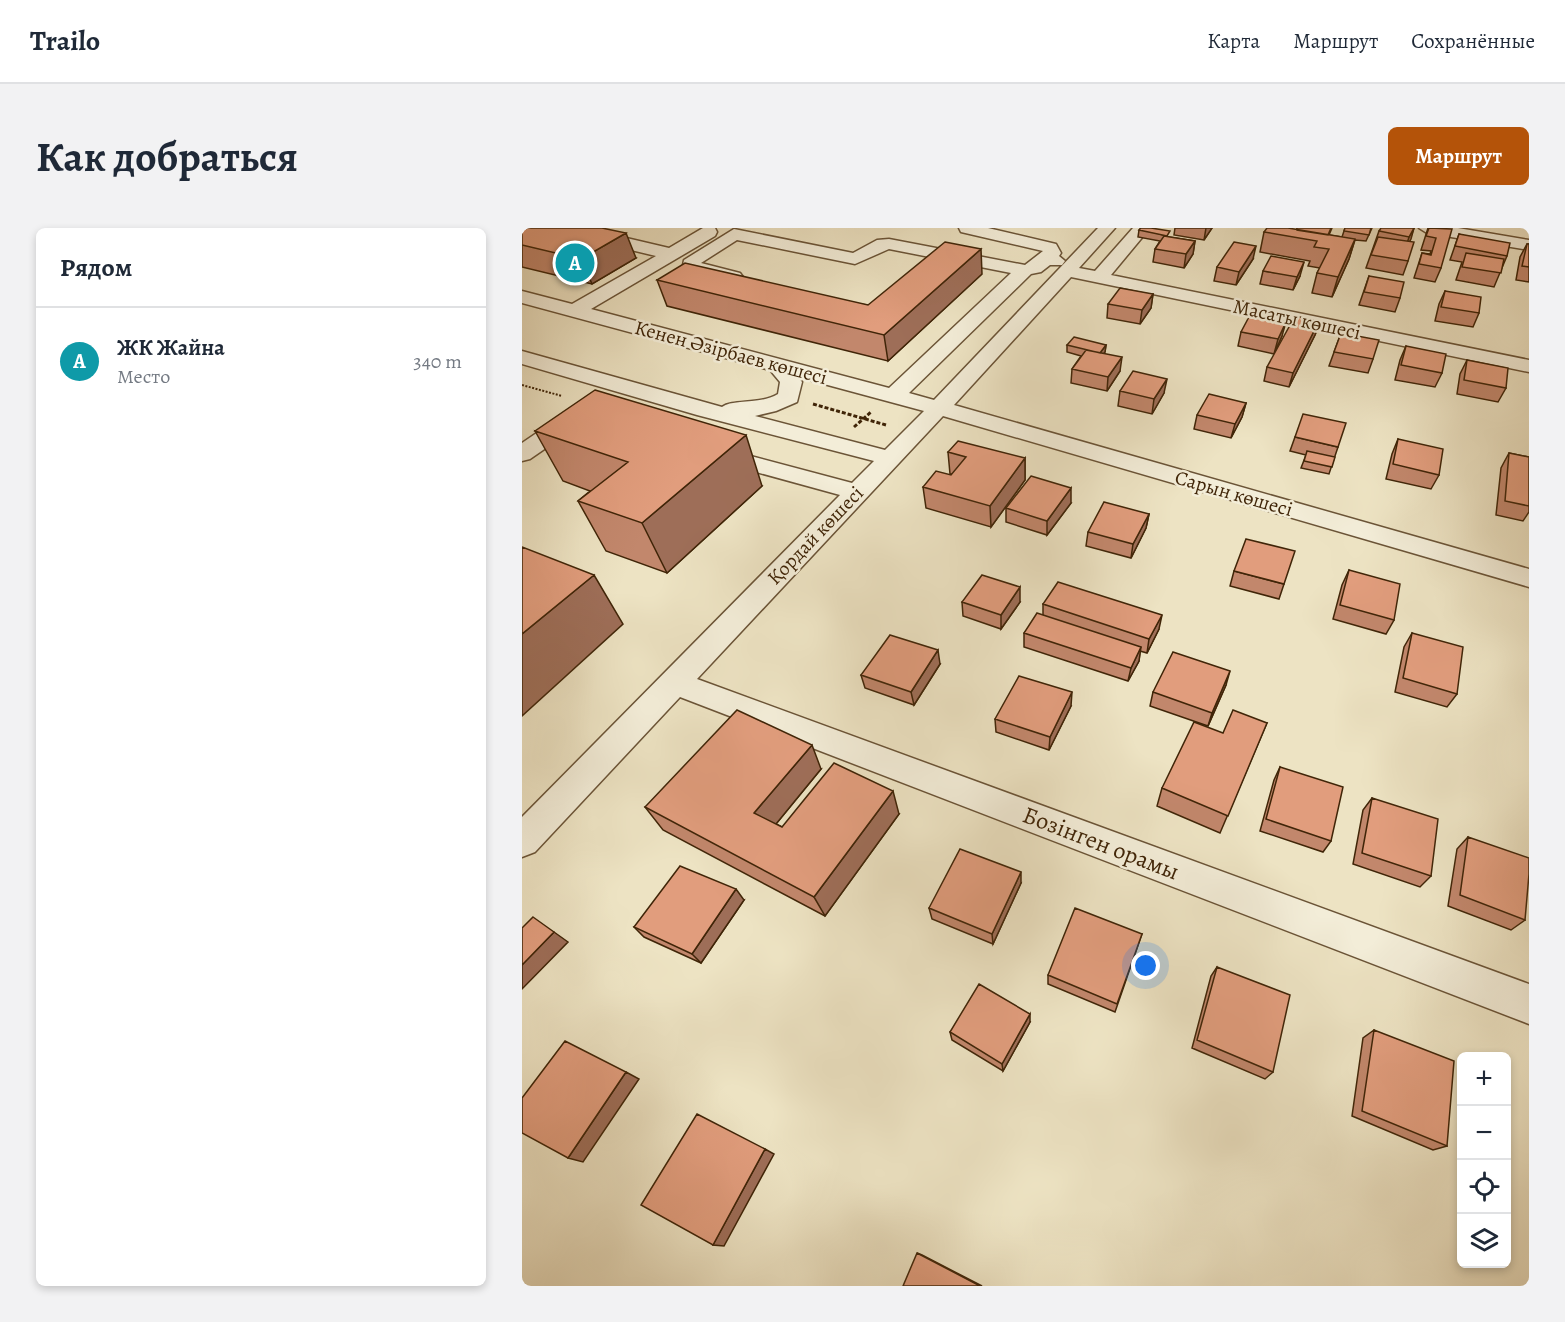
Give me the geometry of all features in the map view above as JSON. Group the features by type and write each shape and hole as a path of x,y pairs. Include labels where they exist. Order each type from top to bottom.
{"street":[{"path":"561,228 672,254"},
{"path":"576,310 715,228"},
{"path":"928,258 967,228"},
{"name":"Масаты көшесі","path":"967,228 1048,254 1069,268 1099,278 1529,366"},
{"name":"Қордай көшесі","path":"522,841 939,408 1107,228"},
{"path":"1099,278 1142,228"},
{"path":"1427,228 1529,245"},
{"path":"673,276 692,265 693,260 739,231 855,259 886,244 928,258 1025,270 1035,268 1064,235"},
{"path":"692,265 754,281"},
{"path":"893,396 1025,270"},
{"name":"Кенен Әзірбаев көшесі","path":"522,297 939,408"},
{"path":"522,357 705,410 889,458"},
{"path":"705,410 755,411 773,406 789,397 791,382 777,364"},
{"path":"522,454 594,411 622,386"},
{"name":"Сарын көшесі","path":"939,408 1529,578"},
{"path":"692,448 856,492"},
{"name":"Бозінген орамы","path":"674,682 1529,1004"}],"path":[{"path":"789,397 914,433"}],"building":[{"path":"522,228 602,228 626,233 581,259 522,245"},
{"path":"1141,228 1170,231 1167,236 1139,230"},
{"path":"1267,228 1288,228 1355,239 1338,277 1317,273 1329,249 1314,247 1317,241 1264,232"},
{"path":"1297,228 1331,228 1328,235 1297,230"},
{"path":"1345,228 1371,228 1369,235 1344,231"},
{"path":"1381,228 1414,228 1409,237 1379,231"},
{"path":"1429,228 1452,229 1441,268 1419,264 1422,253 1431,255 1436,238 1426,236"},
{"path":"1459,234 1510,243 1507,256 1455,246"},
{"path":"1164,236 1195,241 1186,254 1155,249"},
{"path":"1378,237 1414,242 1408,261 1371,255"},
{"path":"945,242 981,249 884,335 657,280 685,263 868,305"},
{"path":"1234,242 1256,246 1239,272 1217,267"},
{"path":"1527,244 1529,244 1529,267 1522,266"},
{"path":"1466,253 1504,259 1501,273 1462,267"},
{"path":"1271,256 1304,262 1297,277 1263,271"},
{"path":"1369,276 1404,282 1400,298 1364,292"},
{"path":"1120,288 1153,294 1142,310 1108,304"},
{"path":"1445,291 1481,297 1479,313 1441,307"},
{"path":"1250,315 1286,322 1278,339 1241,332"},
{"path":"1295,316 1319,321 1293,373 1267,367"},
{"path":"1341,333 1379,340 1373,359 1334,352"},
{"path":"1074,337 1106,345 1100,353 1067,345"},
{"path":"1406,346 1446,354 1442,373 1401,365"},
{"path":"1086,350 1122,357 1108,377 1072,369"},
{"path":"1467,360 1508,368 1506,388 1464,380"},
{"path":"1133,371 1167,379 1154,399 1120,391"},
{"path":"595,390 746,435 642,523 578,501 628,462 535,431"},
{"path":"1209,394 1246,403 1235,424 1197,415"},
{"path":"1303,414 1346,423 1338,447 1295,437"},
{"path":"1398,439 1443,449 1439,475 1393,464"},
{"path":"958,441 1025,458 990,506 923,487 936,471 951,475 966,457 948,452"},
{"path":"1307,451 1335,457 1332,467 1304,461"},
{"path":"1509,453 1529,457 1529,506 1505,501"},
{"path":"1031,476 1071,488 1047,521 1006,508"},
{"path":"1104,502 1149,514 1133,544 1088,532"},
{"path":"1246,539 1295,551 1284,584 1234,571"},
{"path":"522,547 594,575 522,634"},
{"path":"1349,570 1400,584 1394,620 1340,605"},
{"path":"982,575 1020,587 1001,615 962,602"},
{"path":"1058,582 1162,615 1149,639 1043,604"},
{"path":"1037,613 1141,647 1131,668 1024,633"},
{"path":"1412,633 1463,647 1457,694 1403,678"},
{"path":"890,635 938,650 911,692 861,675"},
{"path":"1173,652 1230,671 1212,713 1153,692"},
{"path":"1019,676 1072,692 1050,737 995,719"},
{"path":"737,710 812,745 754,813 782,827 834,763 893,791 814,897 645,807"},
{"path":"1233,710 1267,723 1228,816 1162,788 1194,722 1223,733"},
{"path":"1280,767 1343,787 1331,841 1266,819"},
{"path":"1372,798 1438,819 1431,876 1362,853"},
{"path":"1468,837 1529,858 1525,920 1460,895"},
{"path":"960,849 1021,872 992,934 929,908"},
{"path":"680,866 736,889 692,954 634,927"},
{"path":"1075,908 1142,934 1117,1004 1048,975"},
{"path":"533,917 554,932 522,965 522,928"},
{"path":"1217,967 1290,995 1273,1072 1197,1040"},
{"path":"979,984 1030,1014 1002,1064 950,1032"},
{"path":"1374,1030 1454,1061 1447,1146 1362,1111"},
{"path":"565,1041 626,1072 568,1158 522,1133 522,1098"},
{"path":"697,1114 765,1149 713,1245 641,1205"},
{"path":"917,1253 980,1286 903,1286"}],"place":[{"name":"ЖК Жайна","path":"575,263"}]}
